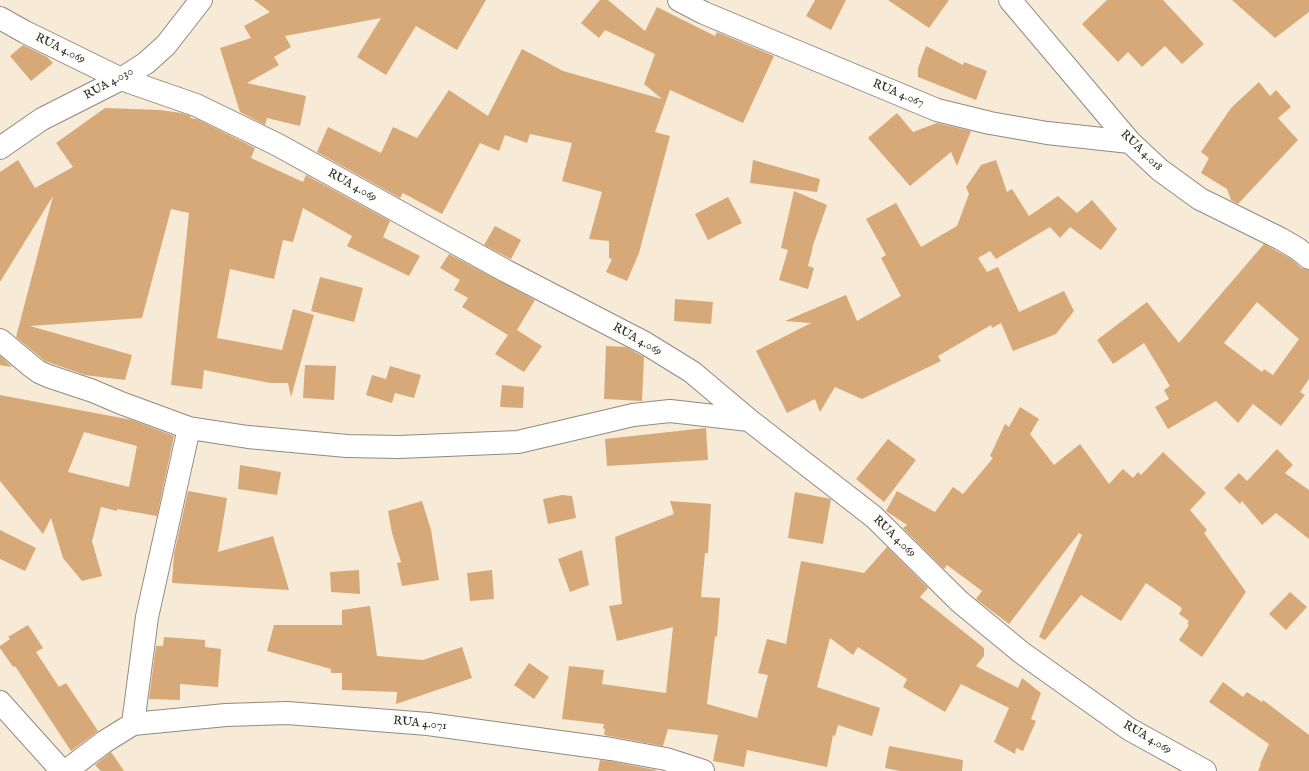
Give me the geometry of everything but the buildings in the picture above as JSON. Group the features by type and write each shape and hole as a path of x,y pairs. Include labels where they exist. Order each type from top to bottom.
{"street":[{"name":"RUA 4.030","path":"0,148 42,119 121,79 146,63 166,45 201,0"},
{"name":"RUA 4.067","path":"679,0 704,13 937,110 990,123 1047,132 1130,142"},
{"name":"RUA 4.018","path":"1010,0 1130,142 1160,170 1200,199 1280,239 1298,249 1309,258"},
{"name":"RUA 4.069","path":"0,18 25,32 121,79 196,105 247,129 506,271 645,343 692,372 748,420 874,517 960,602 1022,654 1129,729 1205,771"},
{"path":"0,340 39,372 189,428 263,438 347,446 399,447 518,442 633,415 670,411 748,420"},
{"path":"66,771 104,742 133,724 147,617 189,428"},
{"path":"0,702 62,771"},
{"name":"RUA 4.071","path":"133,724 226,715 287,713 428,724 611,749 666,759 704,771"}]}
